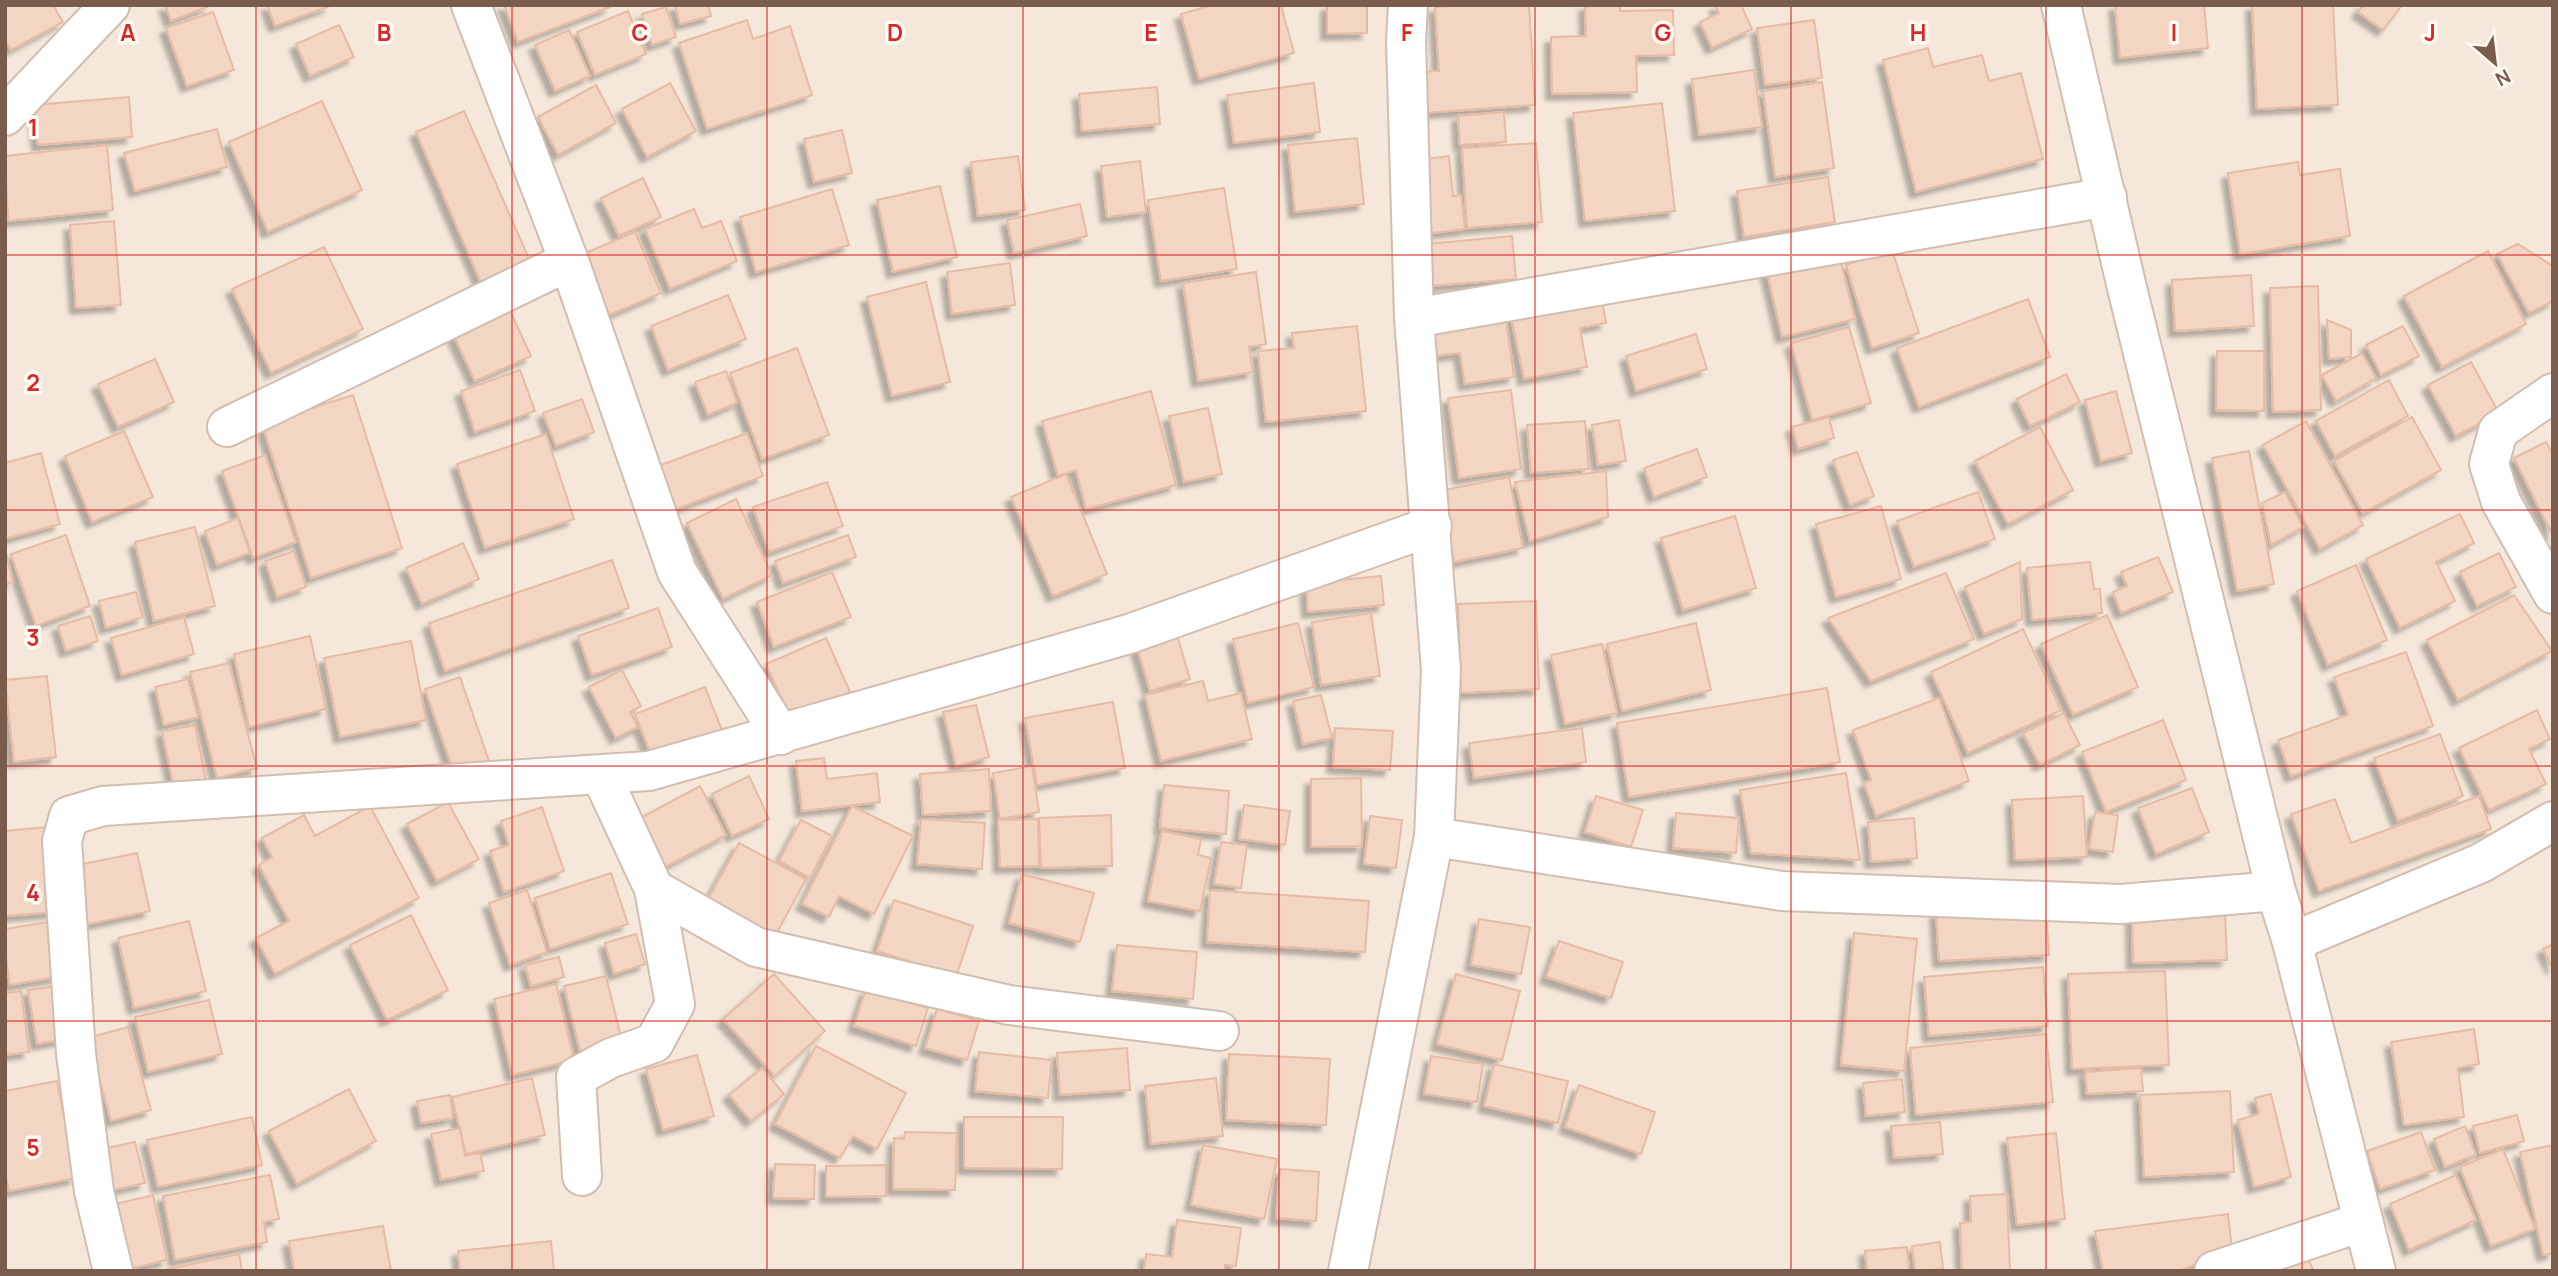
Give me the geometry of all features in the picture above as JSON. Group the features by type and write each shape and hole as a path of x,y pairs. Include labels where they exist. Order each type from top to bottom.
{"street":[{"path":"5,116 110,5"},
{"path":"471,5 569,261 677,572 781,735"},
{"path":"1348,1271 1434,837 1441,670 1414,318 1406,41 1408,5"},
{"path":"2062,5 2276,891 2292,942 2376,1271"},
{"path":"1414,318 2107,197"},
{"path":"227,427 569,261"},
{"path":"2553,393 2498,431 2490,464 2501,502 2553,594"},
{"path":"113,1271 94,1191 76,1054 62,841 69,816 103,806 649,771 1129,634 1432,526"},
{"path":"582,1176 576,1077 611,1058 654,1043 675,1004 654,889 601,775"},
{"path":"2292,942 2481,863 2553,821"},
{"path":"1434,837 1782,891 2121,904 2276,891"},
{"path":"654,889 757,947 1010,1005 1219,1031"},
{"path":"2214,1271 2362,1222"}],"shaded area":[{"path":"5,5 2553,5 2553,1271 5,1271"}],"building":[{"path":"5,5 53,5 63,22 11,50 5,40"},
{"path":"165,5 212,5 171,21"},
{"path":"267,5 330,5 330,6 275,26"},
{"path":"504,5 610,5 610,7 518,42"},
{"path":"675,5 708,5 711,16 680,24"},
{"path":"1213,5 1281,5 1294,53 1199,79 1181,14"},
{"path":"1327,5 1367,5 1367,33 1327,34"},
{"path":"1529,5 1535,105 1422,113 1420,72 1439,71 1435,7"},
{"path":"1585,5 1620,5 1620,11 1673,10 1674,55 1636,56 1637,92 1552,94 1551,37 1586,36"},
{"path":"1715,5 1741,5 1752,29 1712,48 1700,22 1719,13"},
{"path":"2115,5 2204,5 2208,48 2120,58"},
{"path":"2252,5 2333,5 2338,105 2257,109"},
{"path":"2363,5 2402,5 2383,30 2358,12"},
{"path":"666,7 676,37 652,45 642,14"},
{"path":"628,11 646,54 595,75 577,32"},
{"path":"213,12 234,70 187,86 166,28"},
{"path":"747,20 753,39 790,26 812,95 707,129 679,43"},
{"path":"1814,20 1822,78 1765,85 1757,28"},
{"path":"339,25 354,57 310,76 296,44"},
{"path":"569,30 590,76 555,91 535,45"},
{"path":"1928,48 1933,67 1982,55 1989,81 2021,73 2043,159 1916,192 1883,60"},
{"path":"1754,70 1762,127 1699,135 1692,79"},
{"path":"1822,82 1834,168 1775,177 1763,91"},
{"path":"670,83 696,131 647,157 622,109"},
{"path":"1314,83 1320,132 1234,143 1227,95"},
{"path":"596,85 616,123 558,155 538,117"},
{"path":"1157,87 1160,124 1082,131 1079,94"},
{"path":"129,97 132,137 38,145 34,105"},
{"path":"322,101 362,190 268,232 229,142"},
{"path":"1662,103 1675,211 1585,221 1573,113"},
{"path":"464,111 530,261 481,283 416,132"},
{"path":"1504,112 1506,142 1460,145 1458,116"},
{"path":"217,129 227,167 135,191 124,153"},
{"path":"842,130 852,173 814,182 804,139"},
{"path":"1357,138 1364,204 1295,212 1288,145"},
{"path":"1536,143 1542,222 1467,228 1462,148"},
{"path":"107,145 113,210 8,221 5,156"},
{"path":"1018,156 1025,210 978,216 971,162"},
{"path":"1449,156 1453,196 1461,195 1465,229 1424,234 1416,160"},
{"path":"1140,161 1146,212 1107,217 1101,166"},
{"path":"2298,162 2300,175 2340,169 2350,236 2240,254 2228,173"},
{"path":"1828,177 1835,222 1744,237 1737,191"},
{"path":"643,178 661,217 619,236 601,198"},
{"path":"940,186 957,257 893,272 877,200"},
{"path":"1224,188 1237,269 1161,281 1148,200"},
{"path":"832,189 849,245 756,272 740,217"},
{"path":"1080,204 1087,236 1014,253 1007,220"},
{"path":"694,209 702,228 721,221 737,261 670,289 645,229"},
{"path":"114,221 121,305 76,308 70,225"},
{"path":"635,232 661,293 602,318 576,257"},
{"path":"1512,236 1516,279 1430,286 1427,244"},
{"path":"2518,244 2553,266 2553,301 2529,313 2497,254"},
{"path":"324,247 363,329 271,373 232,289"},
{"path":"1838,250 1855,319 1782,337 1766,268"},
{"path":"1892,250 1919,333 1872,348 1846,265"},
{"path":"2488,251 2526,324 2442,367 2404,296"},
{"path":"1010,263 1015,305 952,314 947,272"},
{"path":"1256,272 1266,344 1249,347 1253,372 1198,381 1183,283"},
{"path":"2251,275 2254,326 2175,331 2172,280"},
{"path":"926,282 950,382 892,396 867,297"},
{"path":"2318,286 2321,410 2273,412 2270,288"},
{"path":"1601,294 1606,323 1580,328 1587,367 1524,379 1510,312"},
{"path":"728,295 746,339 668,370 651,326"},
{"path":"2028,299 2050,357 1919,407 1897,348"},
{"path":"507,304 531,356 475,381 451,330"},
{"path":"1505,313 1514,377 1465,384 1460,353 1436,356 1433,323"},
{"path":"2327,320 2351,330 2351,357 2329,359"},
{"path":"1357,326 1366,411 1266,422 1258,351 1294,348 1292,333"},
{"path":"2403,326 2419,356 2381,375 2366,345"},
{"path":"1849,327 1871,403 1812,420 1791,343"},
{"path":"1696,334 1707,369 1636,391 1626,356"},
{"path":"797,348 829,435 762,459 730,373"},
{"path":"2217,351 2264,351 2264,411 2216,410"},
{"path":"2362,353 2376,378 2336,401 2322,375"},
{"path":"155,359 174,402 118,427 98,384"},
{"path":"2471,362 2499,413 2456,436 2428,385"},
{"path":"520,370 535,411 475,432 461,391"},
{"path":"726,371 737,403 708,415 695,382"},
{"path":"2066,374 2080,402 2030,426 2017,399"},
{"path":"2389,380 2408,416 2335,456 2316,421"},
{"path":"1511,390 1521,469 1459,478 1448,398"},
{"path":"1151,391 1176,485 1086,509 1076,470 1058,476 1042,421"},
{"path":"2116,391 2132,453 2101,461 2085,400"},
{"path":"353,395 402,548 311,578 262,424"},
{"path":"582,399 594,432 556,446 543,413"},
{"path":"1208,408 1222,474 1184,482 1169,416"},
{"path":"1829,417 1834,438 1798,449 1792,427"},
{"path":"2412,417 2441,470 2363,513 2334,461"},
{"path":"1619,420 1626,461 1598,465 1592,425"},
{"path":"1585,421 1589,469 1531,473 1527,425"},
{"path":"2306,421 2363,525 2320,549 2263,445"},
{"path":"2040,427 2073,490 2008,524 1975,461"},
{"path":"124,431 153,497 92,522 65,456"},
{"path":"747,433 763,476 674,510 658,466"},
{"path":"546,434 574,519 485,548 457,464"},
{"path":"2546,442 2553,455 2553,536 2514,458"},
{"path":"1697,449 1707,477 1654,497 1644,468"},
{"path":"2249,451 2274,584 2237,591 2212,458"},
{"path":"1857,452 1874,496 1850,505 1833,460"},
{"path":"41,453 60,524 5,539 5,463"},
{"path":"265,455 296,542 253,558 222,471"},
{"path":"1606,471 1608,517 1530,541 1515,482"},
{"path":"1066,474 1107,574 1053,596 1011,497"},
{"path":"1509,477 1523,548 1454,562 1440,491"},
{"path":"827,482 843,526 769,552 753,507"},
{"path":"1978,492 1995,539 1914,567 1897,521"},
{"path":"2285,492 2303,527 2271,545 2262,503"},
{"path":"736,499 772,575 723,599 687,523"},
{"path":"1881,506 1901,579 1836,597 1816,524"},
{"path":"2460,514 2474,543 2436,562 2455,601 2400,628 2366,559"},
{"path":"1735,516 1756,588 1683,610 1661,538"},
{"path":"238,518 250,553 217,565 205,531"},
{"path":"195,527 215,606 154,621 135,542"},
{"path":"66,535 90,606 36,626 11,554"},
{"path":"848,535 856,557 783,583 775,561"},
{"path":"463,543 479,579 422,604 406,568"},
{"path":"5,548 13,582 5,584"},
{"path":"294,551 306,587 277,597 265,561"},
{"path":"2499,553 2516,587 2477,606 2460,572"},
{"path":"2158,557 2173,592 2121,613 2113,592 2127,586 2121,572"},
{"path":"612,560 629,608 445,671 429,623"},
{"path":"2020,562 2022,619 1984,634 1965,587"},
{"path":"2090,562 2094,589 2100,589 2102,613 2032,620 2027,568"},
{"path":"2356,565 2387,640 2328,665 2297,591"},
{"path":"832,572 851,617 774,647 757,602"},
{"path":"1946,573 1974,639 1871,681 1828,618"},
{"path":"1381,576 1384,605 1308,612 1306,583"},
{"path":"136,592 143,617 106,628 99,601"},
{"path":"2514,595 2552,651 2458,700 2427,640"},
{"path":"1536,601 1539,689 1461,693 1458,604"},
{"path":"658,608 672,647 592,675 578,636"},
{"path":"1371,613 1380,676 1321,685 1312,622"},
{"path":"2107,615 2138,687 2073,715 2041,644"},
{"path":"90,616 98,641 66,651 58,626"},
{"path":"184,617 194,654 122,675 111,638"},
{"path":"1298,623 1314,687 1248,703 1233,639"},
{"path":"1696,623 1711,690 1622,711 1607,644"},
{"path":"2023,629 2061,710 1968,753 1931,672"},
{"path":"1176,632 1190,679 1150,691 1136,644"},
{"path":"310,636 326,709 249,727 234,654"},
{"path":"826,638 850,692 790,718 766,664"},
{"path":"411,641 426,720 340,737 324,658"},
{"path":"1602,644 1617,713 1565,724 1551,655"},
{"path":"2406,652 2433,726 2291,776 2278,740 2348,715 2334,677"},
{"path":"229,663 257,768 217,778 190,672"},
{"path":"622,670 641,706 630,712 638,727 616,738 589,687"},
{"path":"47,676 56,757 14,762 5,680"},
{"path":"460,677 490,764 455,776 425,689"},
{"path":"188,679 198,717 164,725 155,687"},
{"path":"1203,681 1208,701 1241,693 1252,739 1161,761 1145,695"},
{"path":"705,687 723,733 654,762 635,714"},
{"path":"1827,688 1840,762 1629,797 1617,723"},
{"path":"1321,695 1332,738 1303,744 1293,701"},
{"path":"1939,698 1969,781 1876,816 1864,783 1871,780 1853,730"},
{"path":"1113,702 1125,768 1037,785 1025,718"},
{"path":"976,705 989,757 956,766 943,712"},
{"path":"2537,710 2550,739 2529,749 2546,784 2489,810 2459,748"},
{"path":"2064,713 2080,745 2040,765 2023,733"},
{"path":"2163,720 2186,780 2106,812 2082,752"},
{"path":"195,725 207,786 175,793 162,731"},
{"path":"1335,728 1393,731 1390,770 1333,767"},
{"path":"1582,728 1586,762 1474,778 1469,743"},
{"path":"2440,734 2463,796 2398,821 2374,758"},
{"path":"824,758 827,779 877,773 880,802 802,811 796,761"},
{"path":"1032,766 1039,812 1000,819 993,773"},
{"path":"989,769 991,811 923,815 920,774"},
{"path":"1846,773 1860,860 1751,853 1740,790"},
{"path":"749,776 769,819 732,836 712,794"},
{"path":"1361,778 1362,846 1311,847 1311,779"},
{"path":"1164,785 1229,791 1226,834 1160,828"},
{"path":"700,786 726,835 659,870 633,822"},
{"path":"2192,788 2209,832 2156,854 2138,808"},
{"path":"1596,796 1643,810 1631,847 1585,832"},
{"path":"2083,796 2087,857 2015,860 2012,800"},
{"path":"2479,796 2491,829 2319,891 2291,814 2335,799 2351,843"},
{"path":"448,802 479,859 437,881 407,824"},
{"path":"1244,805 1290,811 1285,845 1239,839"},
{"path":"370,806 419,898 275,974 256,938 289,921 259,865 272,857 262,838 304,815 315,836"},
{"path":"852,806 913,836 874,914 839,896 829,917 802,904"},
{"path":"542,807 564,871 504,892 490,851 509,845 501,821"},
{"path":"2095,812 2118,815 2113,852 2089,849"},
{"path":"1676,813 1739,818 1736,853 1673,848"},
{"path":"1111,815 1112,866 1041,868 1039,818"},
{"path":"1370,816 1402,820 1396,868 1364,864"},
{"path":"1914,818 1917,858 1871,862 1868,822"},
{"path":"921,819 985,823 982,869 917,864"},
{"path":"1038,819 1039,866 1000,867 998,820"},
{"path":"801,820 832,836 810,878 779,861"},
{"path":"47,827 54,912 5,916 5,831"},
{"path":"1162,831 1201,839 1198,855 1211,858 1200,911 1148,901"},
{"path":"1221,842 1247,845 1241,888 1214,884"},
{"path":"739,843 806,879 774,938 707,901"},
{"path":"137,853 150,911 80,926 68,867"},
{"path":"611,873 628,924 550,949 535,898"},
{"path":"1022,874 1094,893 1080,942 1009,923"},
{"path":"527,890 547,952 510,965 489,903"},
{"path":"1210,890 1369,901 1365,952 1207,942"},
{"path":"894,900 973,926 956,977 877,951"},
{"path":"2046,905 2049,955 1939,961 1936,912"},
{"path":"2225,912 2227,960 2133,963 2132,915"},
{"path":"411,915 448,990 387,1020 350,945"},
{"path":"1479,919 1530,927 1521,974 1471,965"},
{"path":"54,921 62,976 10,985 5,929"},
{"path":"189,921 206,991 134,1008 118,938"},
{"path":"1854,933 1917,939 1904,1071 1841,1065"},
{"path":"636,934 645,964 614,974 605,943"},
{"path":"1559,941 1623,962 1611,998 1546,977"},
{"path":"2553,944 2553,969 2543,949"},
{"path":"1117,945 1197,952 1193,999 1112,991"},
{"path":"559,957 564,977 531,986 525,965"},
{"path":"2043,967 2048,1026 1929,1036 1924,977"},
{"path":"2165,971 2169,1065 2072,1069 2068,974"},
{"path":"774,974 825,1031 775,1076 723,1019"},
{"path":"1456,974 1520,991 1502,1060 1437,1044"},
{"path":"606,976 622,1041 580,1051 564,986"},
{"path":"556,984 574,1060 512,1075 494,999"},
{"path":"56,986 65,1039 37,1044 28,990"},
{"path":"866,989 928,1008 916,1046 854,1026"},
{"path":"21,991 29,1052 5,1055 5,993"},
{"path":"209,1000 222,1054 148,1072 135,1017"},
{"path":"937,1009 979,1021 967,1060 925,1048"},
{"path":"128,1027 151,1110 111,1121 88,1038"},
{"path":"2474,1029 2479,1064 2458,1068 2464,1117 2404,1125 2391,1042"},
{"path":"2046,1034 2053,1102 1916,1115 1910,1048"},
{"path":"816,1046 906,1093 877,1149 853,1136 840,1158 775,1124"},
{"path":"1127,1048 1130,1090 1060,1095 1057,1053"},
{"path":"979,1052 1052,1060 1048,1098 975,1091"},
{"path":"1229,1054 1330,1059 1326,1125 1226,1120"},
{"path":"697,1055 714,1116 663,1130 646,1069"},
{"path":"1431,1056 1483,1064 1477,1102 1424,1094"},
{"path":"1494,1064 1568,1081 1558,1123 1484,1106"},
{"path":"762,1068 784,1094 751,1121 729,1095"},
{"path":"2141,1068 2143,1091 2087,1094 2085,1072"},
{"path":"532,1078 545,1135 466,1154 452,1097"},
{"path":"1216,1078 1223,1136 1151,1144 1145,1086"},
{"path":"1902,1079 1905,1112 1866,1116 1863,1083"},
{"path":"57,1081 76,1178 9,1191 5,1172 5,1091"},
{"path":"1579,1085 1655,1112 1641,1154 1565,1127"},
{"path":"349,1089 376,1141 297,1184 269,1131"},
{"path":"2230,1091 2234,1172 2144,1177 2140,1095"},
{"path":"2271,1094 2291,1177 2254,1187 2238,1120 2259,1114 2255,1098"},
{"path":"450,1095 453,1118 421,1123 417,1101"},
{"path":"2517,1115 2524,1141 2480,1153 2473,1126"},
{"path":"252,1117 262,1165 158,1187 147,1140"},
{"path":"964,1117 1063,1117 1062,1169 964,1168"},
{"path":"1940,1122 1943,1154 1894,1158 1891,1126"},
{"path":"2465,1126 2476,1155 2445,1167 2434,1139"},
{"path":"460,1128 465,1156 480,1153 484,1171 441,1180 431,1134"},
{"path":"905,1132 957,1133 955,1190 893,1189 894,1138 904,1139"},
{"path":"2421,1132 2435,1170 2380,1189 2367,1151"},
{"path":"2056,1133 2065,1219 2017,1225 2007,1138"},
{"path":"135,1142 145,1183 113,1190 103,1149"},
{"path":"1203,1145 1277,1159 1264,1219 1191,1205"},
{"path":"2553,1145 2553,1253 2543,1255 2520,1152"},
{"path":"2503,1149 2535,1229 2491,1246 2460,1167"},
{"path":"775,1164 815,1165 814,1199 773,1198"},
{"path":"886,1165 886,1196 826,1197 826,1166"},
{"path":"1280,1169 1319,1172 1316,1221 1276,1218"},
{"path":"270,1175 279,1219 264,1222 267,1242 175,1260 163,1196"},
{"path":"2456,1175 2476,1220 2409,1250 2390,1204"},
{"path":"2007,1194 2010,1271 1962,1271 1960,1223 1971,1222 1970,1196"},
{"path":"153,1195 167,1260 121,1271 107,1206"},
{"path":"2228,1214 2232,1250 2179,1271 2103,1271 2095,1231"},
{"path":"1177,1220 1241,1228 1236,1266 1225,1265 1225,1271 1144,1271 1146,1254 1172,1257"},
{"path":"383,1226 391,1271 294,1271 289,1241"},
{"path":"551,1241 554,1271 460,1271 458,1251"},
{"path":"1940,1242 1943,1269 1915,1271 1912,1246"},
{"path":"1907,1247 1909,1271 1867,1271 1865,1251"},
{"path":"2304,1251 2314,1271 2266,1271"},
{"path":"239,1254 242,1271 159,1271"}]}
